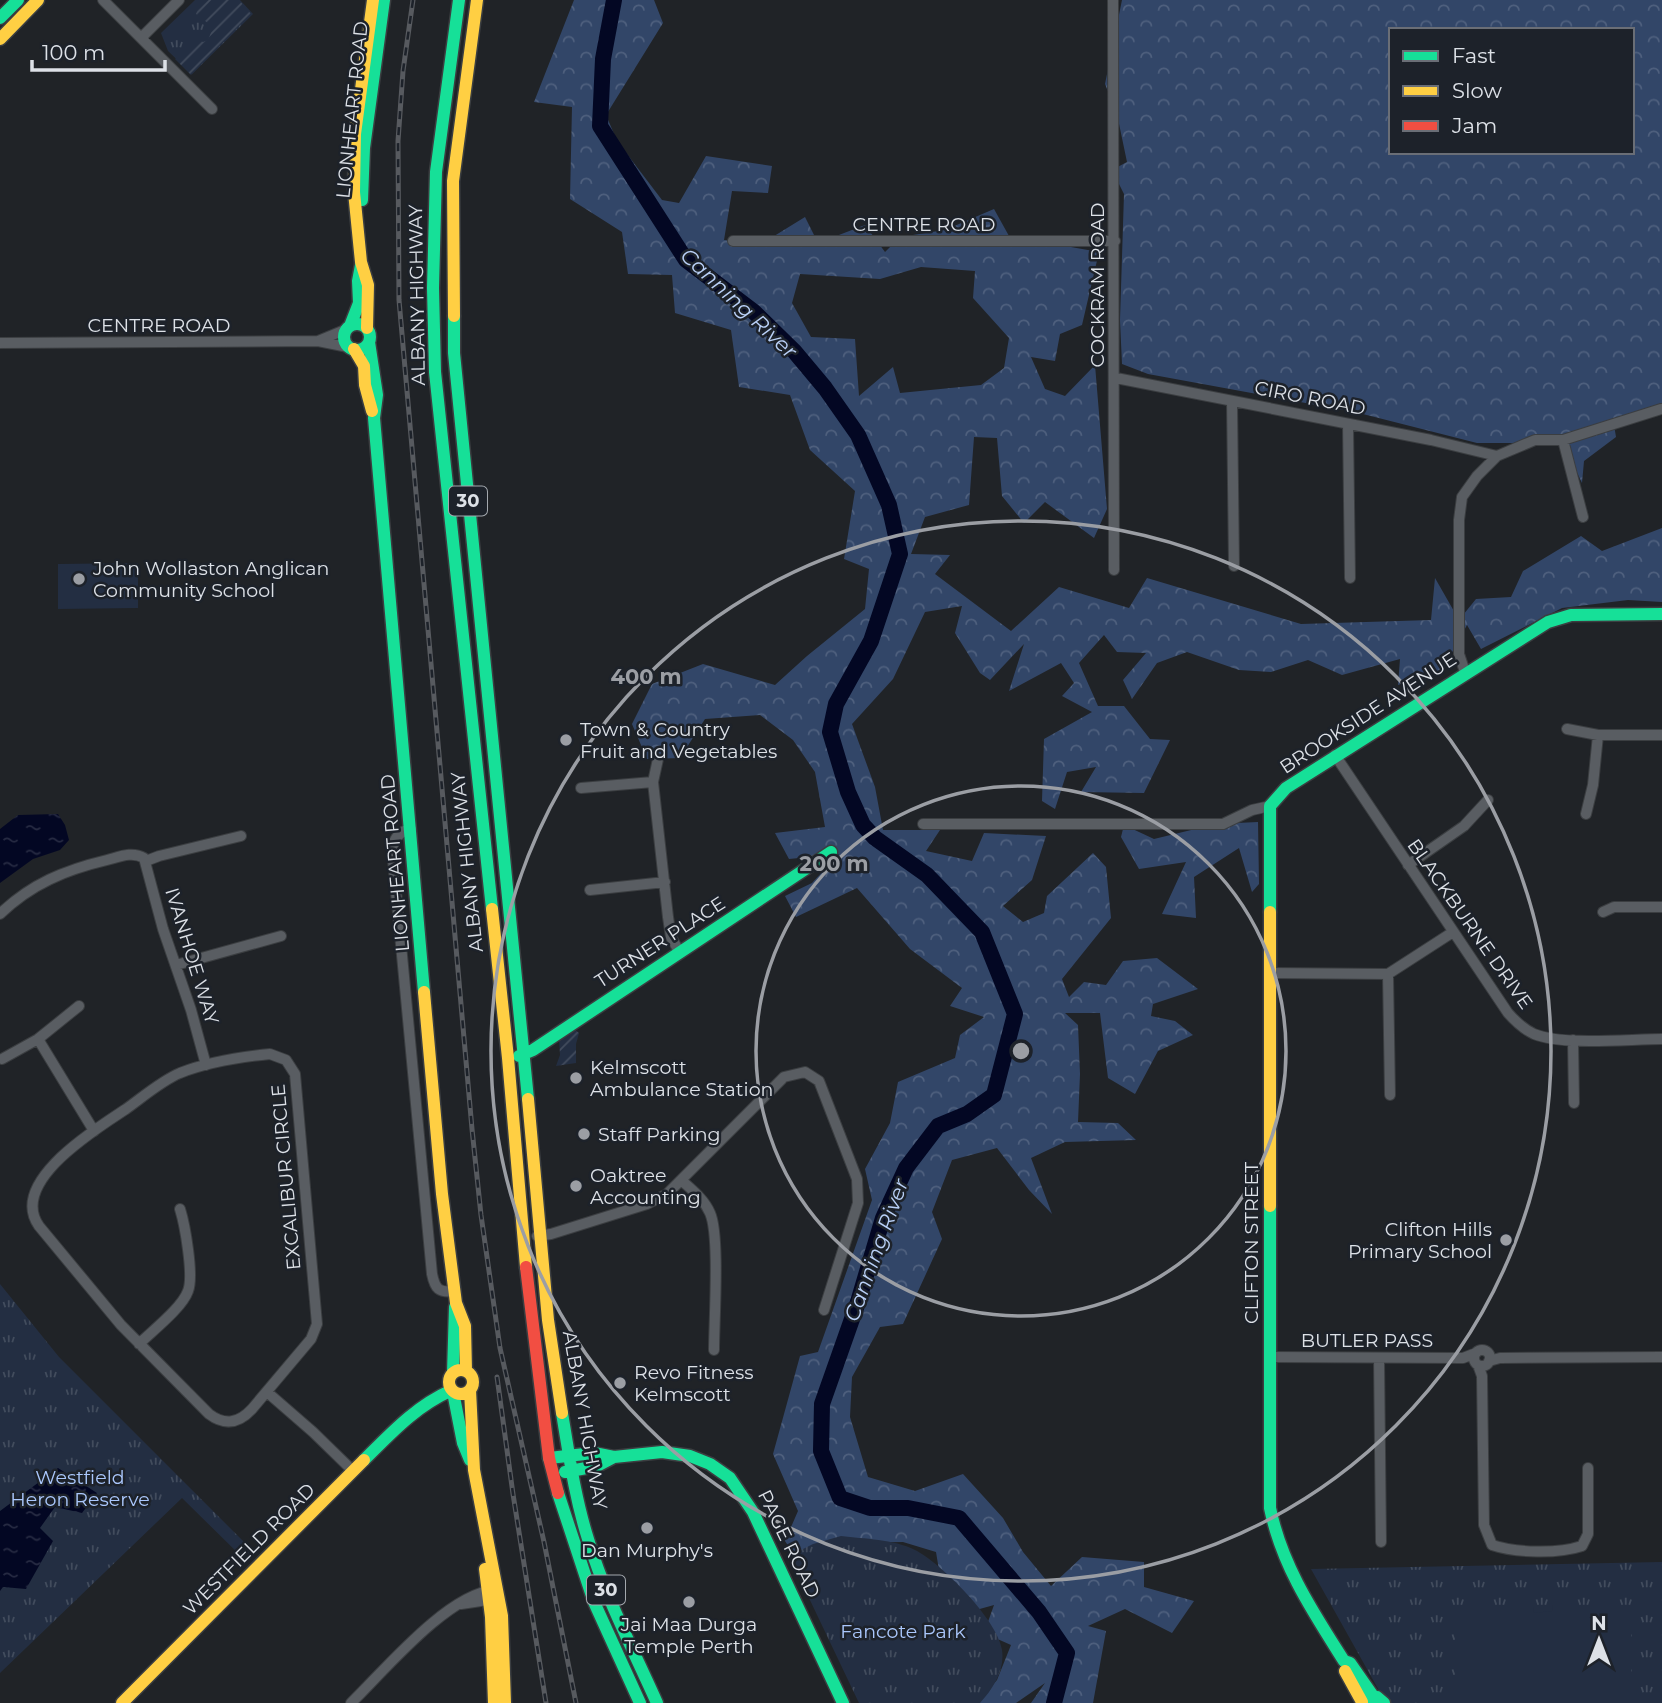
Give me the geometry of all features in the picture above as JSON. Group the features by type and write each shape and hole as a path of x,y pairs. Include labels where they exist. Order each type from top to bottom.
{"main road":[{"path":"0,18 18,0"},
{"path":"0,39 38,0"},
{"name":"LIONHEART ROAD","path":"367,328 368,285 361,262 354,192 355,134 373,0"},
{"name":"LIONHEART ROAD","path":"358,225 364,148 384,0"},
{"name":"ALBANY HIGHWAY","path":"459,0 436,172 434,336 475,759 508,1058 523,1237 549,1458 562,1507 594,1602 638,1700"},
{"name":"ALBANY HIGHWAY","path":"477,0 453,181 453,334 548,1320 578,1506 598,1570 657,1703"},
{"name":"LIONHEART ROAD","path":"349,328 359,303 361,262"},
{"path":"361,325 367,328 369,342 364,348 351,348 344,340 349,328 361,325"},
{"path":"434,336 453,334"},
{"name":"LIONHEART ROAD","path":"369,342 377,396 374,418"},
{"name":"LIONHEART ROAD","path":"351,348 364,366 365,385 374,418 442,1194 455,1297 455,1381"},
{"name":"BROOKSIDE AVENUE","path":"1270,806 1286,788 1335,755 1548,622 1571,615 1662,614"},
{"path":"475,759 495,756"},
{"name":"CLIFTON STREET","path":"1270,806 1270,1508 1273,1528 1286,1563 1344,1661 1343,1667 1370,1701"},
{"name":"TURNER PLACE","path":"508,1058 524,1056 831,852"},
{"path":"455,1381 472,1379 470,1390 474,1470 493,1594 505,1648 498,1653 498,1701"},
{"path":"455,1381 462,1394 470,1390"},
{"path":"455,1381 463,1443 474,1470"},
{"name":"WESTFIELD ROAD","path":"122,1703 402,1422 455,1381"},
{"name":"PAGE ROAD","path":"549,1458 594,1453 614,1457 676,1453 703,1460 730,1478 753,1512 843,1703"},
{"name":"PAGE ROAD","path":"553,1473 597,1466 614,1457"},
{"path":"493,1594 498,1701"},
{"path":"638,1700 651,1690"}],"street":[{"path":"141,38 179,0"},
{"name":"COCKRAM ROAD","path":"1113,0 1114,570"},
{"path":"105,1 212,109"},
{"name":"CENTRE ROAD","path":"733,241 1115,241"},
{"name":"CENTRE ROAD","path":"318,341 349,328"},
{"name":"CENTRE ROAD","path":"0,343 318,341 351,348"},
{"name":"CIRO ROAD","path":"1115,378 1497,456"},
{"path":"1232,401 1234,566"},
{"path":"1465,672 1458,645 1459,520 1462,497 1497,456 1535,440 1563,440 1661,409"},
{"path":"1348,424 1350,578"},
{"path":"1563,440 1583,517"},
{"path":"1566,729 1598,735 1662,735"},
{"path":"1586,814 1593,785 1598,735"},
{"name":"BLACKBURNE DRIVE","path":"1335,755 1519,1026 1534,1034 1573,1040 1662,1039"},
{"path":"658,759 653,782 670,933 680,953"},
{"path":"581,788 653,782"},
{"path":"1408,865 1464,826 1488,800"},
{"name":"BROOKSIDE AVENUE","path":"923,824 1223,824 1252,810 1270,806"},
{"path":"411,829 404,830 393,842 432,1275 439,1290 455,1297"},
{"path":"0,914 35,886 63,872 128,855 145,860 241,836"},
{"name":"IVANHOE WAY","path":"145,860 163,929 191,1010 206,1065"},
{"path":"590,890 665,882"},
{"path":"1603,912 1614,907 1662,907"},
{"path":"1270,973 1388,974 1453,932"},
{"path":"176,965 281,936"},
{"path":"1388,974 1390,1095"},
{"path":"2,1059 38,1039 79,1006"},
{"path":"38,1039 94,1131"},
{"path":"1573,1040 1574,1103"},
{"name":"EXCALIBUR CIRCLE","path":"273,1054 286,1060 295,1074 317,1324 311,1339 241,1419 222,1421 209,1414 139,1344 35,1222 31,1211 32,1197 48,1172 70,1148 94,1131 174,1076 206,1065 273,1054"},
{"path":"523,1237 540,1235 658,1199 681,1180 784,1077 799,1072 819,1081 857,1179 858,1203 824,1310"},
{"path":"681,1180 701,1199 711,1215 715,1236 714,1350"},
{"path":"139,1344 181,1302 188,1291 190,1279 186,1234 180,1209"},
{"name":"BUTLER PASS","path":"1270,1357 1463,1357 1485,1360 1662,1357"},
{"path":"1378,1358 1381,1542"},
{"path":"1485,1360 1482,1376 1484,1525 1492,1545 1508,1550 1569,1550 1582,1546 1588,1534 1588,1468"},
{"path":"267,1392 354,1471"},
{"path":"351,1703 442,1614 457,1604 493,1594"}],"green space":[{"path":"195,0 240,0 253,14 192,74 168,51 161,33"},
{"path":"197,0 239,0 251,14 191,75 175,59 182,53 186,55 198,43 195,38 203,42 208,40 212,30 209,24 196,14 199,5"},
{"path":"574,0 654,0 663,23 606,115 617,141 662,200 679,203 706,156 772,166 768,193 732,191 724,240 761,244 805,217 818,243 865,225 885,252 900,237 945,230 994,209 1009,236 1099,252 1082,325 1060,334 1055,361 1031,357 1045,389 1065,396 1095,365 1107,509 1094,538 1045,502 1024,523 1002,496 997,438 974,437 969,505 925,517 911,554 950,555 935,574 1011,631 1059,587 1129,608 1147,578 1301,624 1431,620 1435,578 1459,620 1476,599 1511,597 1523,571 1581,536 1602,551 1662,528 1662,602 1628,600 1562,608 1481,649 1467,625 1443,669 1398,685 1400,659 1342,675 1308,660 1271,672 1239,670 1187,652 1157,663 1132,699 1123,680 1146,653 1117,652 1104,635 1079,663 1098,706 1124,706 1150,739 1170,740 1144,793 1081,792 1096,767 1067,772 1055,809 1042,801 1044,739 1092,712 1062,696 1074,683 1061,663 1009,691 1024,644 990,680 980,673 955,633 962,606 925,612 893,679 852,724 875,787 883,830 940,830 926,851 972,861 984,833 1046,836 1032,880 1003,906 1023,922 1044,913 1047,896 1093,853 1106,867 1111,918 1062,979 1069,997 1084,982 1106,985 1123,961 1157,958 1198,989 1153,1004 1151,1016 1175,1021 1193,1035 1158,1051 1135,1094 1108,1078 1100,1013 1065,1013 1078,1025 1078,1122 1118,1123 1136,1140 1065,1142 1031,1158 1052,1214 1029,1190 997,1148 952,1160 932,1212 942,1239 903,1324 880,1327 852,1377 850,1417 868,1477 915,1491 963,1474 1003,1518 1023,1552 1051,1586 1082,1557 1144,1562 1144,1587 1194,1601 1172,1633 1125,1609 1088,1626 1106,1631 1093,1703 1031,1703 1045,1683 1016,1703 977,1703 997,1680 1011,1645 984,1633 994,1605 976,1610 942,1588 936,1552 903,1542 828,1543 810,1579 785,1541 798,1511 773,1454 800,1356 818,1352 872,1200 865,1169 890,1123 898,1082 955,1058 960,1035 984,1017 950,1006 962,988 910,949 857,888 796,917 785,896 812,883 839,854 789,859 775,833 825,827 815,772 793,740 760,715 705,719 680,758 647,759 632,724 652,684 703,664 775,685 865,609 869,569 844,559 855,491 810,450 790,395 739,387 731,330 675,313 672,275 628,274 622,232 570,199 572,107 534,102","holes":["921,267 975,271 973,298 1009,338 1004,368 981,385 900,393 893,367 859,396 855,339 811,337 792,303 800,274 880,279"]},
{"path":"1122,0 1662,0 1662,403 1613,419 1616,437 1584,461 1582,483 1559,435 1514,443 1477,443 1355,412 1148,374 1122,364 1120,320 1124,194 1112,170 1127,162 1117,114 1105,84"},
{"path":"138,563 138,608 58,609 58,564"},
{"path":"1258,822 1259,884 1252,892 1239,848 1194,877 1196,918 1162,914 1186,862 1139,869 1121,837 1124,825 1154,839 1216,824"},
{"path":"574,1029 579,1033 576,1063 556,1066 560,1055 559,1039"},
{"name":"Westfield Heron Reserve","path":"0,1284 59,1357 252,1550 244,1559 182,1498 0,1673"},
{"name":"Fancote Park","path":"841,1536 888,1542 915,1550 953,1579 980,1609 998,1638 1002,1650 1002,1665 997,1679 980,1703 859,1703 789,1556 813,1544"},
{"path":"1662,1562 1662,1703 1386,1703 1311,1569"},
{"path":"1553,1605 1631,1605 1631,1703 1455,1703 1455,1607 1533,1607 1534,1613 1552,1611"}],"water":[{"path":"58,814 65,825 69,840 60,850 33,859 0,883 0,829 18,815"},
{"path":"58,1468 97,1493 82,1513 55,1507 40,1528 53,1541 26,1589 3,1587 0,1591 0,1511"}],"waterway":[{"name":"Canning River","path":"614,0 603,59 600,126 686,260 753,311 794,351 825,388 858,435 889,505 900,554 871,641 836,704 830,732 848,792 863,825 875,838 927,875 982,932 1015,1014 994,1095 967,1114 938,1126 906,1168 883,1218 858,1302 822,1404 821,1451 840,1498 870,1508 908,1508 959,1518 1039,1612 1067,1653 1054,1703"}],"railway":[{"path":"413,0 403,71 398,141 399,300 472,1129 500,1348 544,1542 576,1703"},
{"path":"497,1377 546,1703"}],"traffic: fast":[{"path":"0,18 18,0"},
{"path":"362,200 364,148 384,0"},
{"path":"459,0 436,172 433,288 435,372 492,909"},
{"path":"350,326 359,303 358,281 361,265"},
{"path":"454,316 454,353 528,1099"},
{"path":"357,324 366,328 370,337 366,346 357,350 348,346 344,337 348,328 357,324"},
{"path":"369,342 377,395 374,418 424,992"},
{"path":"1270,912 1270,806 1286,788 1548,622 1571,615 1662,614"},
{"path":"519,1056 533,1050 831,852"},
{"path":"1270,1206 1270,1508 1282,1549 1300,1588 1344,1661 1350,1663 1373,1696"},
{"path":"453,1373 455,1307"},
{"path":"364,1460 416,1412 452,1390"},
{"path":"453,1392 463,1443 470,1460"},
{"path":"562,1413 583,1524 611,1602 657,1703"},
{"path":"549,1458 594,1453 614,1457 662,1452 690,1456 710,1464 730,1478 753,1512 843,1703"},
{"path":"565,1472 597,1466 614,1457"},
{"path":"558,1493 594,1602 640,1703"},
{"path":"1366,1698 1377,1697 1384,1703"}],"traffic: slow":[{"path":"0,39 38,0"},
{"path":"367,328 368,285 361,262 354,192 355,134 373,0"},
{"path":"454,316 453,181 477,0"},
{"path":"354,349 364,366 365,385 372,411"},
{"path":"492,909 526,1267"},
{"path":"1270,912 1270,1206"},
{"path":"424,992 442,1194 456,1303 465,1326 466,1371"},
{"path":"528,1099 548,1320 562,1413"},
{"path":"461,1370 470,1373 473,1382 470,1391 461,1394 452,1391 449,1382 452,1373 461,1370"},
{"path":"470,1390 474,1470 502,1616 505,1703"},
{"path":"122,1703 364,1460"},
{"path":"485,1569 491,1617 494,1703"},
{"path":"1345,1671 1362,1702"}],"traffic: jam":[{"path":"526,1267 549,1458 558,1493"}],"place":[{"name":"John Wollaston Anglican Community School","path":"79,579"},
{"name":"Town & Country Fruit and Vegetables","path":"566,740"},
{"name":"Kelmscott Ambulance Station","path":"576,1078"},
{"name":"Staff Parking","path":"584,1134"},
{"name":"Oaktree Accounting","path":"576,1186"},
{"name":"Clifton Hills Primary School","path":"1506,1240"},
{"name":"Revo Fitness Kelmscott","path":"620,1383"},
{"name":"Dan Murphy's","path":"647,1528"},
{"name":"Jai Maa Durga Temple Perth","path":"689,1602"}]}
